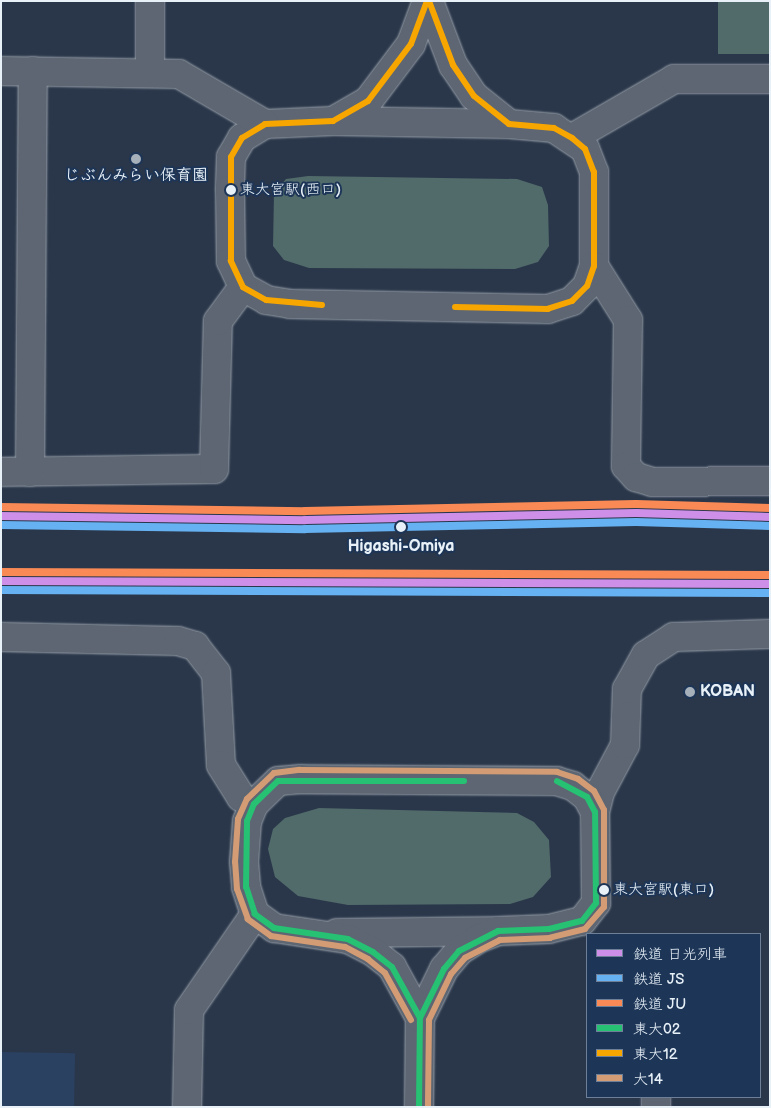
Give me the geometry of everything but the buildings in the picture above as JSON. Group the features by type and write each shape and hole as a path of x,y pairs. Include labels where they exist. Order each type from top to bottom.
{"street":[{"path":"150,1 150,73"},
{"path":"333,121 368,101 390,76 411,44 428,1"},
{"path":"428,1 453,65 474,96 509,124"},
{"path":"1,71 179,74 265,124"},
{"path":"30,472 34,71"},
{"path":"572,138 674,79 770,79"},
{"path":"333,121 509,124 554,128 572,138 585,149 594,172 594,266 586,286 572,301 548,309 290,304 266,300 243,287 231,262 231,157 242,138 265,124 333,121"},
{"path":"594,266 628,320 626,466 636,477 652,482 770,481"},
{"path":"1,472 214,469 218,321 243,287"},
{"path":"321,934 587,928 597,896 595,812 600,792 623,751 626,689 646,655 674,638 770,634"},
{"path":"1,637 178,640 195,646 216,672 222,765 241,797 254,804"},
{"path":"420,1018 392,967 348,939 274,928 255,914 246,887 244,862 247,821 254,804 278,781 301,779 557,781 587,797 595,812"},
{"path":"187,1107 189,1010 255,914"},
{"path":"420,1107 420,1018 444,970 459,951 498,931"}],"shaded area":[{"path":"1,1052 75,1053 74,1107 1,1107"}],"green space":[{"path":"718,1 770,1 770,54 718,54"},
{"path":"308,176 517,179 542,187 548,205 549,246 538,262 515,269 309,268 284,260 273,246 274,193 286,179"},
{"path":"319,808 517,813 534,822 549,840 551,877 533,897 510,904 348,905 298,896 275,877 268,849 273,829 285,818"}],"rail line":[{"name":"JU","path":"1,507 305,511 636,504 770,508"},
{"name":"日光列車","path":"1,516 305,520 636,513 770,517"},
{"name":"JS","path":"1,525 305,529 636,522 770,526"},
{"name":"JU","path":"1,572 770,575"},
{"name":"日光列車","path":"1,581 770,584"},
{"name":"JS","path":"1,590 770,593"}],"transit line":[{"name":"東大12","path":"322,305 266,300 243,287 231,261 231,157 242,138 265,124 333,121 368,101 411,44 427,1"},
{"name":"東大12","path":"429,1 453,65 474,96 509,124 554,128 572,138 585,149 594,172 594,266 587,286 572,301 548,309 455,307"},
{"name":"大14","path":"411,1020 385,973 368,959 345,947 271,936 248,919 237,889 235,862 238,819 247,799 274,773 300,770 557,772 578,779 594,791 604,810 604,907 585,929 550,938 500,940 465,958 451,974 429,1020 428,1107"},
{"name":"東大02","path":"420,1018 392,967 373,952 348,939 274,928 255,914 246,887 247,821 254,804 278,781 464,781"},
{"name":"東大02","path":"419,1107 420,1018 444,969 459,951 498,931 549,929 582,921 596,903 595,812 587,797 557,781"}],"place":[{"name":"じぶんみらい保育園","path":"136,159"},
{"name":"東大宮駅(西口)","path":"231,190"},
{"name":"Higashi-Omiya","path":"401,527"},
{"name":"KOBAN","path":"690,692"},
{"name":"東大宮駅(東口)","path":"604,890"}]}
